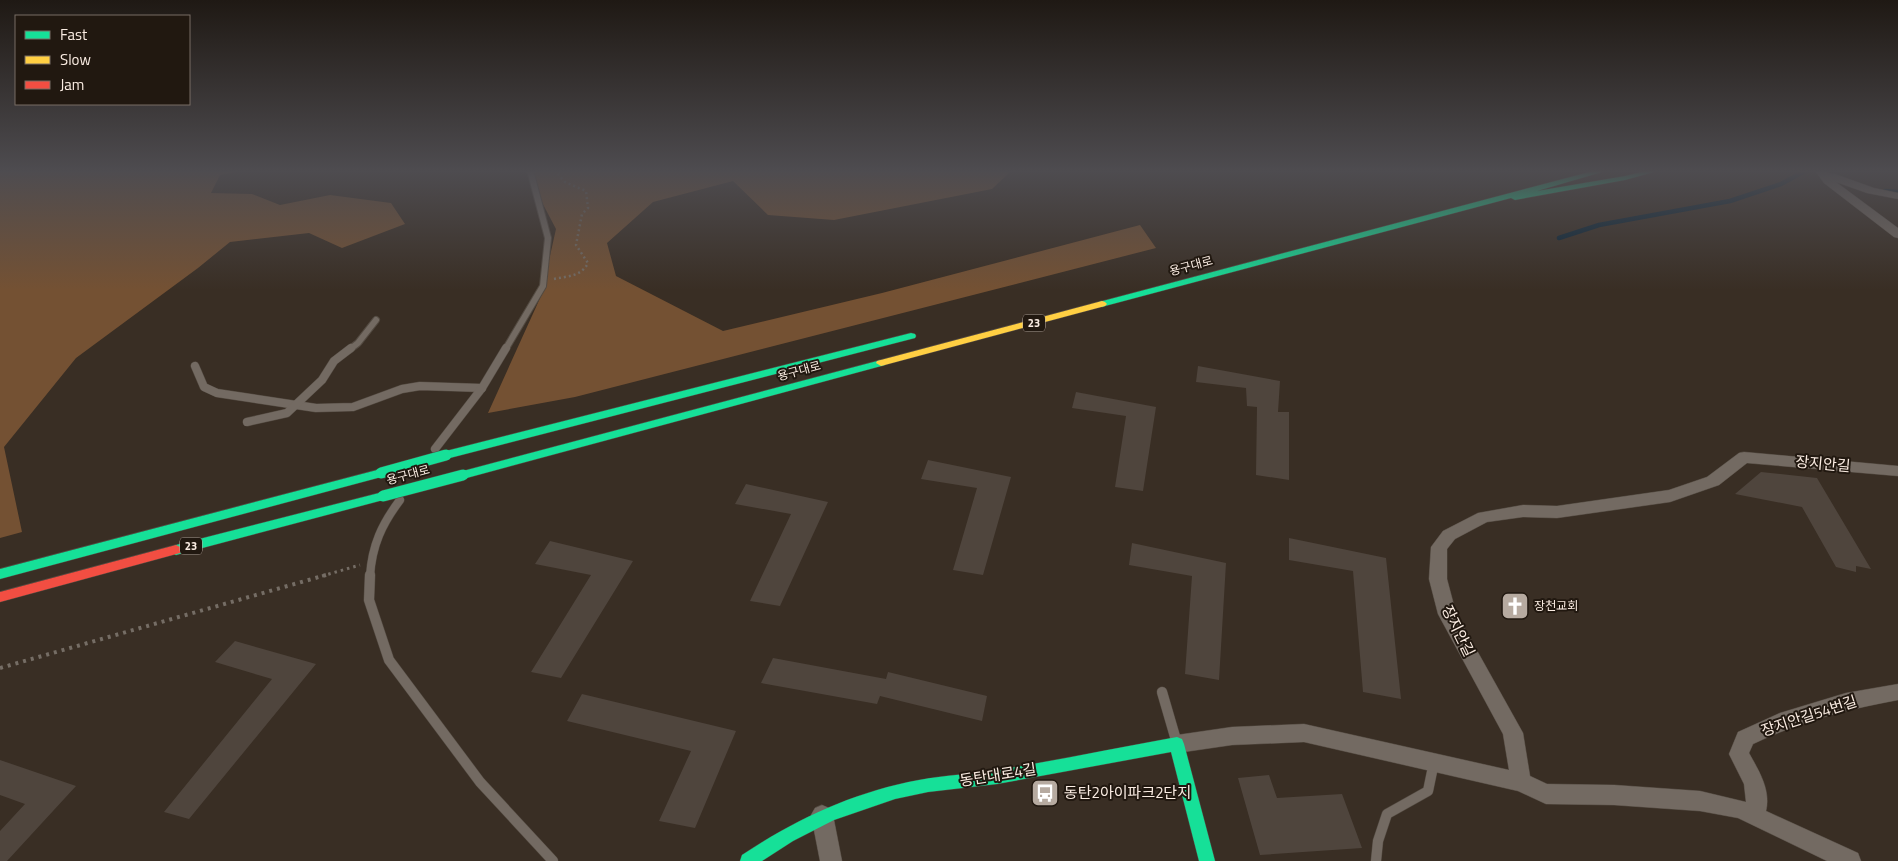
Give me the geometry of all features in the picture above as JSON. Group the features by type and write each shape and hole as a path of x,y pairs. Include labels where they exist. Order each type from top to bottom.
{"main road":[{"name":"용구대로","path":"0,597 1450,210"},
{"name":"용구대로","path":"0,574 446,455 921,334"},
{"name":"동탄대로4길","path":"748,861 769,845 822,815 864,799 917,787 981,779 1177,744"},
{"path":"1177,744 1207,861"}],"street":[{"path":"1867,210 1898,234"},
{"name":"장지안길","path":"1521,782 1513,733 1447,614 1438,579 1439,547 1450,535 1484,517 1523,510 1557,512 1670,496 1713,481 1744,457 1898,471"},
{"name":"장지안길54번길","path":"1754,816 1757,806 1755,783 1739,754 1745,738 1780,722 1846,701 1898,692"},
{"path":"1177,744 1232,736 1304,733 1521,782 1546,794 1614,795 1700,802 1740,809 1850,861"},
{"path":"822,815 831,861"}],"lane":[{"path":"541,210 548,238 543,286 482,388 455,420 384,522 372,555 369,600 389,660 480,782 553,861"},
{"path":"246,422 287,413 322,380 334,361 358,343 376,320"},
{"path":"195,366 204,387 217,393 316,408 353,407 402,389 420,386 482,388"},
{"path":"1162,692 1177,744"},
{"path":"1376,861 1378,841 1387,814 1428,791 1434,762"}],"path":[{"path":"543,286 557,278 576,276 587,267 588,263 576,245 582,214 586,210"},
{"path":"0,668 371,562"}],"shaded area":[{"path":"0,210 396,210 405,224 342,248 309,233 230,242 198,268 76,358 4,447 22,532 0,538"},
{"path":"546,210 644,210 607,243 616,276 723,331 882,293 1140,225 1156,248 575,397 488,413 541,296 556,229"},
{"path":"763,210 884,210 834,220 768,215"}],"building":[{"path":"1198,366 1280,381 1278,412 1289,412 1289,480 1256,475 1257,407 1247,406 1246,388 1196,382"},
{"path":"1076,392 1156,407 1143,491 1115,487 1126,416 1072,408"},
{"path":"928,460 1011,477 983,575 953,570 977,488 921,479"},
{"path":"1761,472 1817,478 1871,569 1856,566 1856,572 1836,567 1802,507 1735,494"},
{"path":"746,484 828,502 780,606 750,601 791,514 735,504"},
{"path":"1289,538 1386,558 1401,699 1363,692 1353,571 1289,560"},
{"path":"550,541 633,561 561,678 531,672 591,575 535,564"},
{"path":"1132,543 1226,563 1219,680 1185,674 1192,576 1129,565"},
{"path":"235,641 316,664 189,819 164,812 272,679 215,662"},
{"path":"773,658 886,679 888,672 987,696 982,721 880,696 877,704 761,683"},
{"path":"582,694 736,731 695,828 659,821 691,751 567,721"},
{"path":"0,760 76,786 7,861 0,861 0,831 25,804 0,795"},
{"path":"1269,775 1277,798 1342,794 1362,848 1260,855 1238,778"}],"waterway":[{"path":"1559,238 1599,225 1680,210"}],"traffic: fast":[{"path":"1102,304 1454,210"},
{"path":"446,455 911,336"},
{"path":"463,475 881,363"},
{"path":"381,473 446,455"},
{"path":"0,574 381,473"},
{"path":"383,496 463,475"},
{"path":"176,550 383,496"},
{"path":"748,861 808,825 872,798 928,785 997,777 1177,744 1207,861"}],"traffic: slow":[{"path":"881,363 1102,304"}],"traffic: jam":[{"path":"0,597 176,550"}],"place":[{"name":"장천교회","path":"1515,606"},
{"name":"동탄2아이파크2단지","path":"1045,793"}]}
